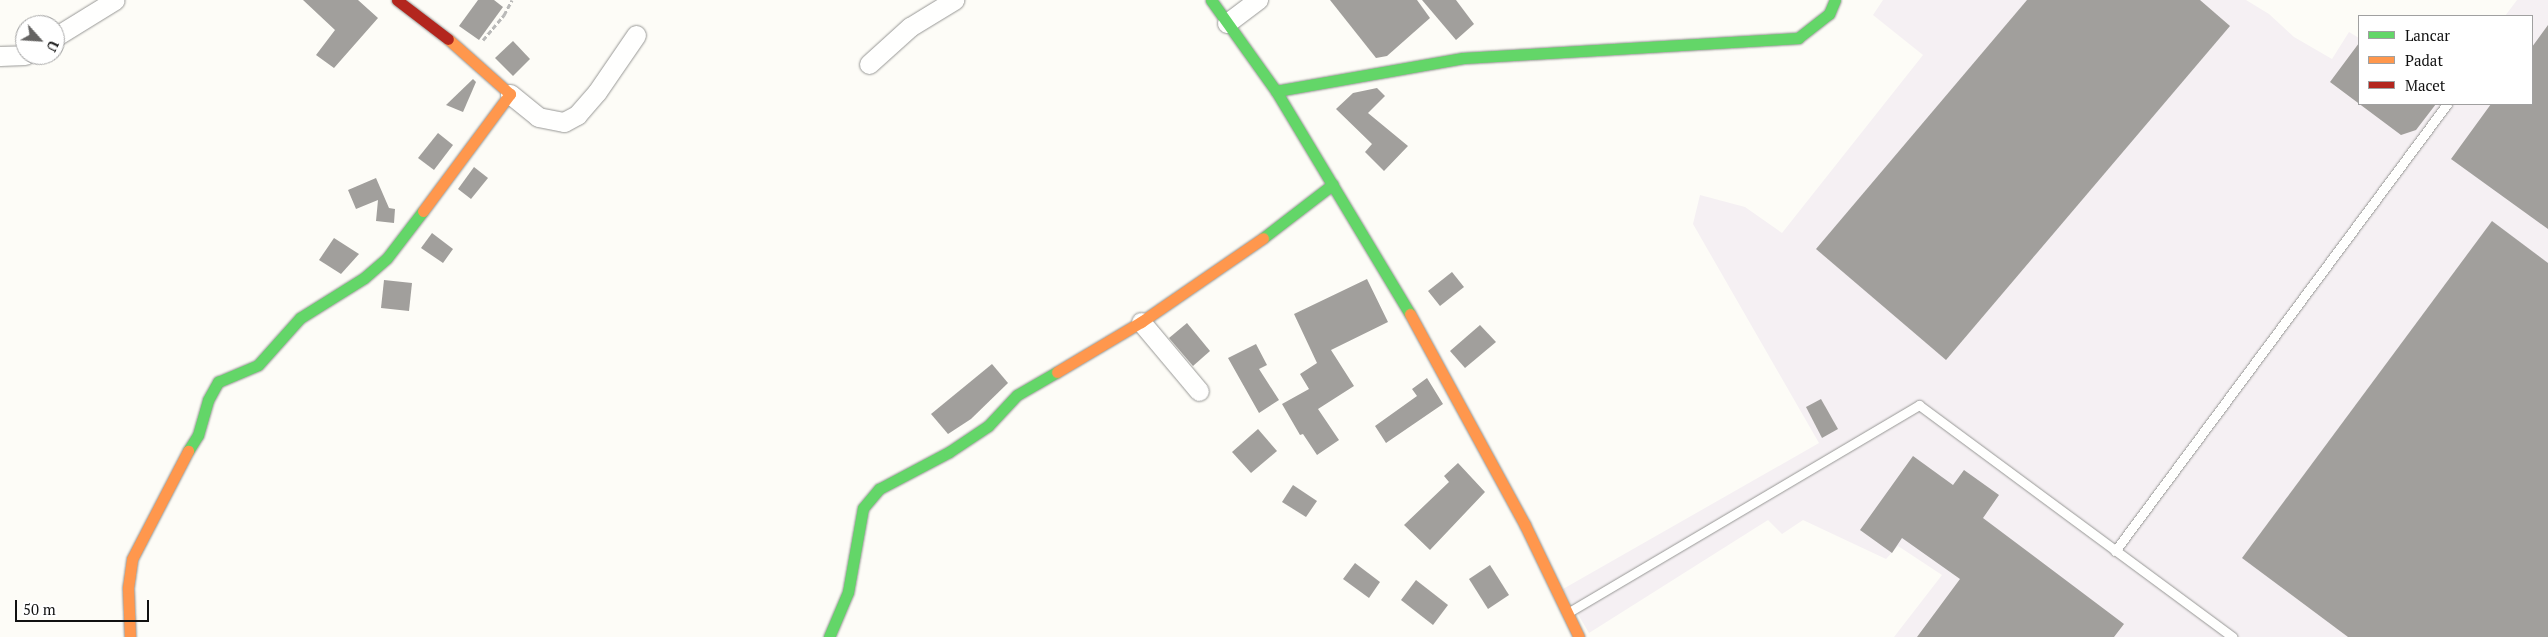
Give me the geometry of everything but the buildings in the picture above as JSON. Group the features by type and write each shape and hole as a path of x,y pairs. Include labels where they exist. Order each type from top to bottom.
{"street":[{"path":"65,32 115,0"},
{"path":"397,0 469,56 510,94 538,116 564,122 577,114 596,92 636,35"},
{"path":"869,64 910,28 954,0"},
{"path":"1211,0 1276,90 1333,184 1347,215 1426,342 1525,525 1579,637"},
{"path":"1227,23 1258,0"},
{"path":"1276,90 1463,58 1798,38 1818,26 1829,14 1835,0"},
{"path":"0,56 15,55"},
{"path":"130,637 128,588 132,559 172,475 198,435 208,400 218,382 258,365 300,318 364,278 386,258 510,94"},
{"path":"828,637 848,592 863,508 879,489 949,452 988,426 1017,395 1140,322 1264,237 1333,184"},
{"path":"1140,322 1199,391"}],"lane":[{"path":"2115,551 2446,105"},
{"path":"1566,613 1919,405 2233,637"}],"path":[{"path":"469,56 504,15 512,0"}],"shaded area":[{"path":"1883,0 2246,0 2269,14 2294,37 2332,59 2349,32 2358,37 2358,105 2533,105 2533,15 2506,15 2517,0 2548,0 2548,637 1894,637 1942,575 1898,546 1886,559 1803,520 1782,534 1768,520 1589,633 1563,589 1819,443 1693,224 1700,195 1745,207 1782,233 1923,55 1873,15"}],"traffic: fast":[{"path":"1211,0 1276,91 1410,314"},
{"path":"1276,91 1463,58 1798,38 1829,14 1835,0"},
{"path":"1263,238 1333,184"},
{"path":"188,451 198,435 208,400 218,382 258,365 300,318 364,278 387,258 423,211"},
{"path":"829,637 848,592 863,508 879,489 949,452 988,426 1017,395 1057,372"}],"traffic: slow":[{"path":"423,211 510,94 448,39"},
{"path":"1057,372 1141,322 1263,238"},
{"path":"1410,314 1525,525 1579,637"},
{"path":"130,637 128,588 132,559 188,451"}],"traffic: jam":[{"path":"397,0 448,39"}]}
